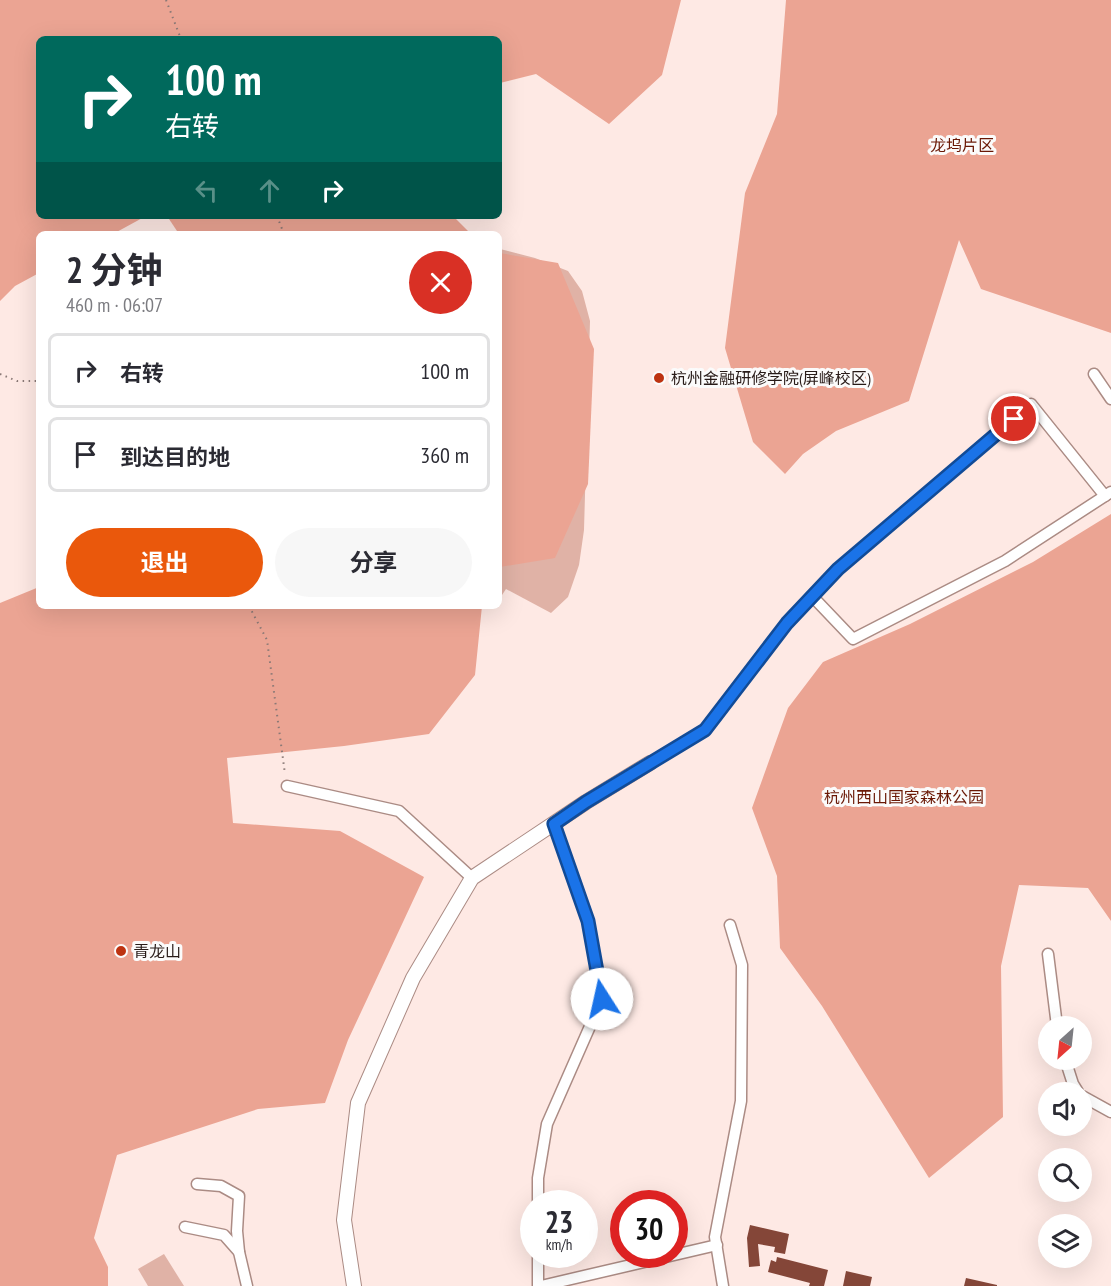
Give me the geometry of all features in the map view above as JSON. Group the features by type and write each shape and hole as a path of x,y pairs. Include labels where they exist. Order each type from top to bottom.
{"street":[{"path":"1094,374 1111,399"},
{"path":"354,1286 344,1220 358,1103 413,978 472,878 586,802 705,730 787,623 812,596 838,569 1031,404 1108,494 1005,561 853,639 812,596"},
{"path":"287,786 399,811 472,878"},
{"path":"538,1190 547,1124 602,999 588,921 554,824"},
{"path":"723,1286 715,1237 741,1101 742,964 730,924"},
{"path":"1048,954 1056,1016"},
{"path":"1092,1102 1111,1112"},
{"path":"197,1184 222,1186 239,1196 238,1252 247,1286"},
{"path":"185,1227 224,1235 238,1252"},
{"path":"539,1268 540,1286 717,1245"}],"path":[{"path":"166,0 180,36"},
{"path":"0,374 17,381 36,381"},
{"path":"251,609 267,640 287,786"}],"shaded area":[{"path":"502,250 535,258 568,271 582,291 590,321 584,530 579,565 568,597 551,613 506,589 502,595"},
{"path":"164,1254 184,1286 148,1286 138,1269"}],"green space":[{"path":"0,0 681,0 662,75 609,124 536,74 502,82 502,36 36,36 36,219 140,219 118,231 36,231 36,275 15,286 0,301"},
{"name":"龙坞片区","path":"786,0 1111,0 1111,333 981,289 959,240 909,401 836,431 803,454 785,474 753,442 725,348 745,193 777,114"},
{"path":"169,219 456,219 468,231 177,231"},
{"path":"502,253 558,263 594,349 588,484 555,558 502,567"},
{"name":"杭州西山国家森林公园","path":"1111,514 1111,921 1088,888 1019,885 1001,966 1003,1117 929,1178 822,1006 780,948 777,876 752,808 788,708 823,662 910,624 1033,562"},
{"path":"36,588 36,609 482,609 475,675 429,734 344,746 227,758 233,823 340,831 424,877 348,1040 325,1103 258,1109 117,1155 94,1238 108,1267 108,1286 0,1286 0,603"}],"building":[{"path":"750,1225 789,1234 785,1254 774,1252 775,1247 758,1244 760,1266 749,1267 747,1238"},
{"path":"777,1257 828,1270 824,1286 809,1286 810,1283 768,1272 771,1260 776,1262"},
{"path":"846,1271 872,1277 870,1286 843,1286"},
{"path":"966,1278 997,1285 997,1286 964,1286"}],"place":[{"name":"杭州金融研修学院(屏峰校区)","path":"659,378"},
{"name":"青龙山","path":"121,951"}],"route":[{"path":"602,999 588,921 554,824 705,730 787,623 838,569 1014,419"}]}
